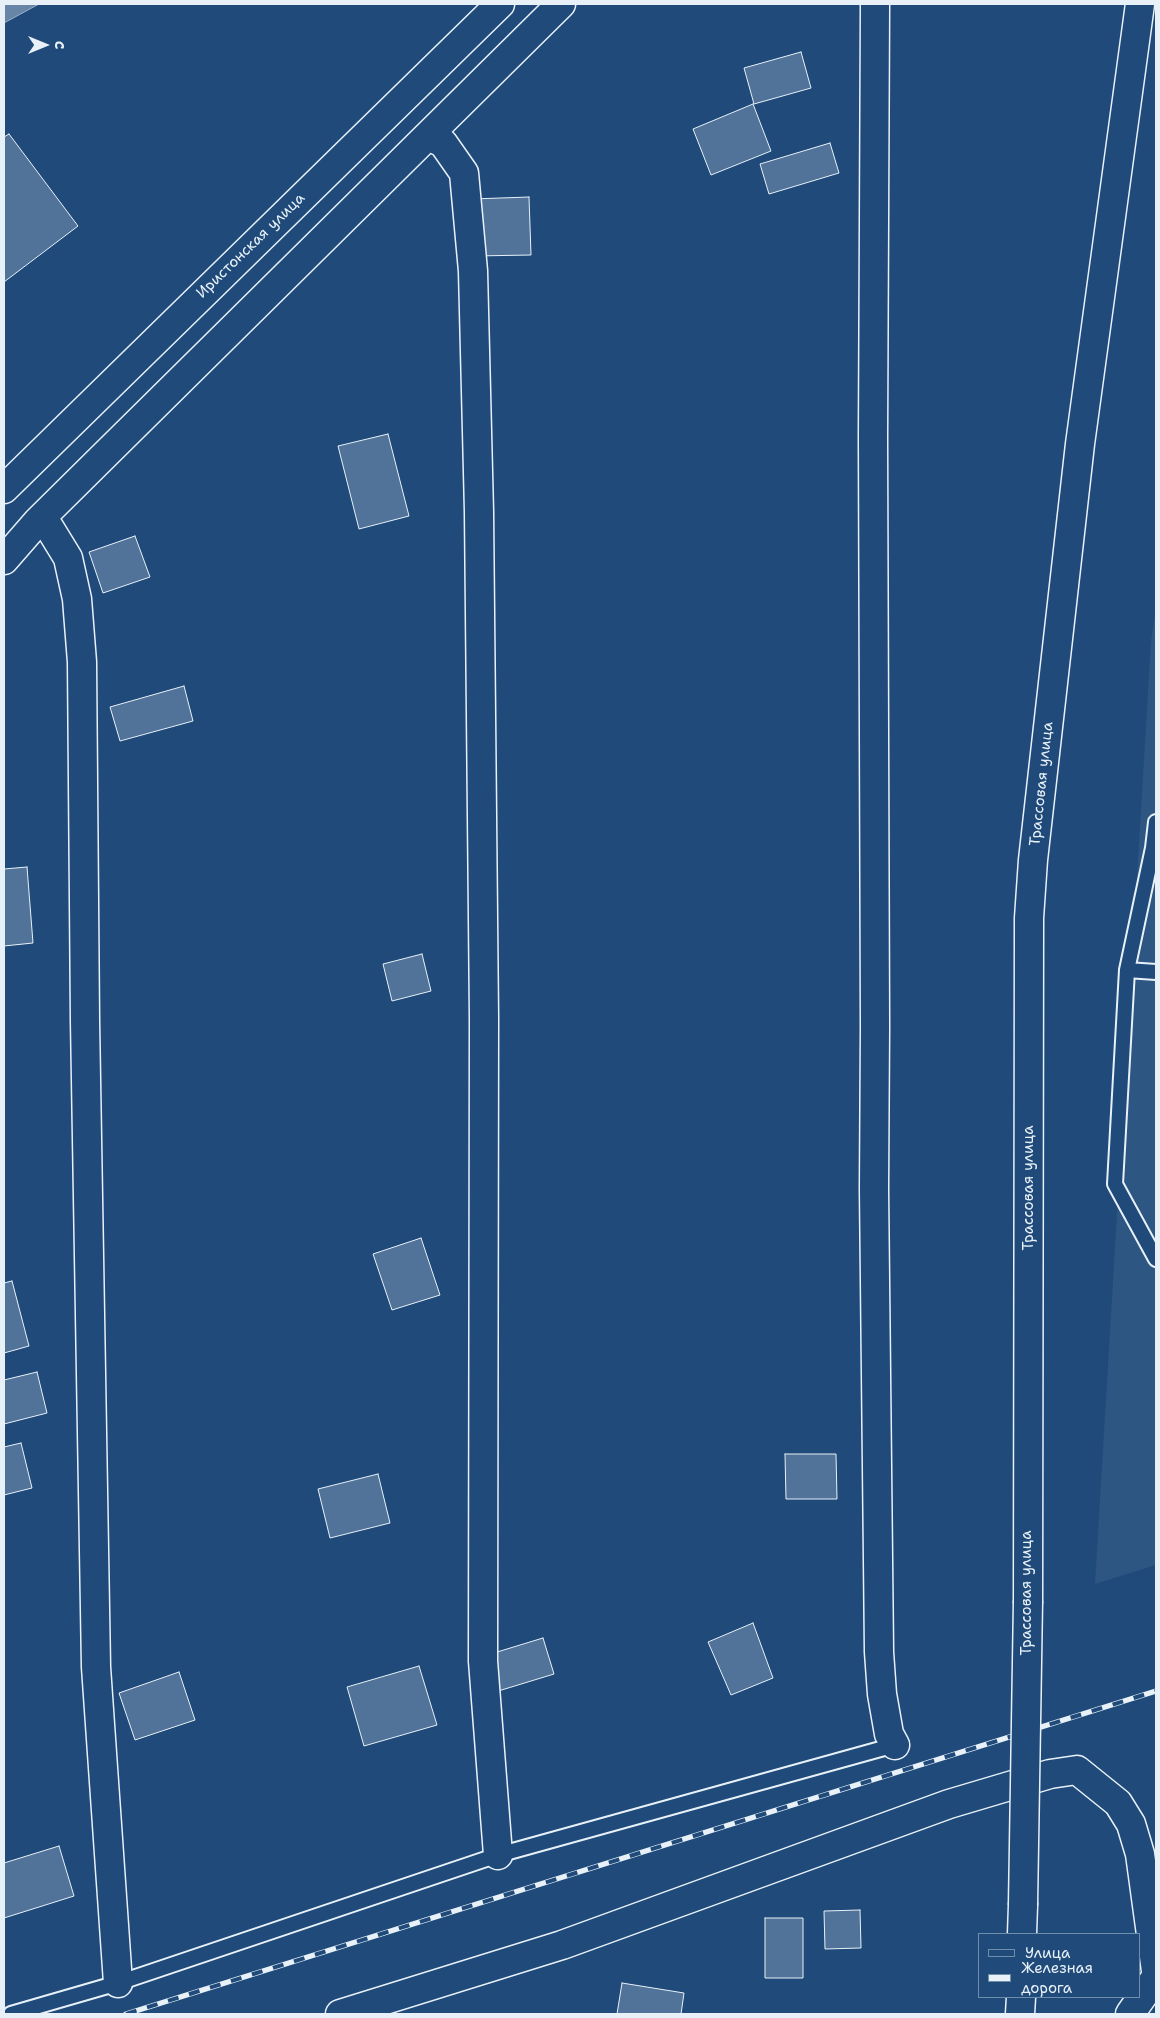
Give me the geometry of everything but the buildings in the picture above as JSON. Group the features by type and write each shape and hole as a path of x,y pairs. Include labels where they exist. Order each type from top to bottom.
{"street":[{"name":"Иристонская улица","path":"4,489 500,4"},
{"path":"4,560 38,520 561,4"},
{"path":"876,4 872,437 874,1189 879,1652 882,1694 889,1734 895,1745"},
{"name":"Трассовая улица","path":"1022,1933 1028,1600 1029,918 1080,444 1140,4"},
{"path":"428,136 443,143 464,173 473,272 479,512 484,1018 482,1661 498,1855"},
{"path":"38,520 49,527 68,558 77,599 82,662 85,1031 96,1667 118,1984"},
{"path":"340,2014 562,1945 949,1804 1050,1774 1077,1770 1118,1803 1131,1824 1140,1854 1156,1971"},
{"path":"1130,2014 1156,1977"},
{"path":"1020,2014 1021,1998"}],"lane":[{"path":"1156,822 1155,848 1127,970 1115,1184 1156,1259"},
{"path":"1127,970 1156,972"},
{"path":"11,2014 118,1984 498,1855 895,1745"}],"shaded area":[{"path":"4,4 39,4 4,23"},
{"path":"1156,607 1156,1565 1095,1584 1151,642"}],"railway":[{"path":"126,2014 1156,1691"}]}
